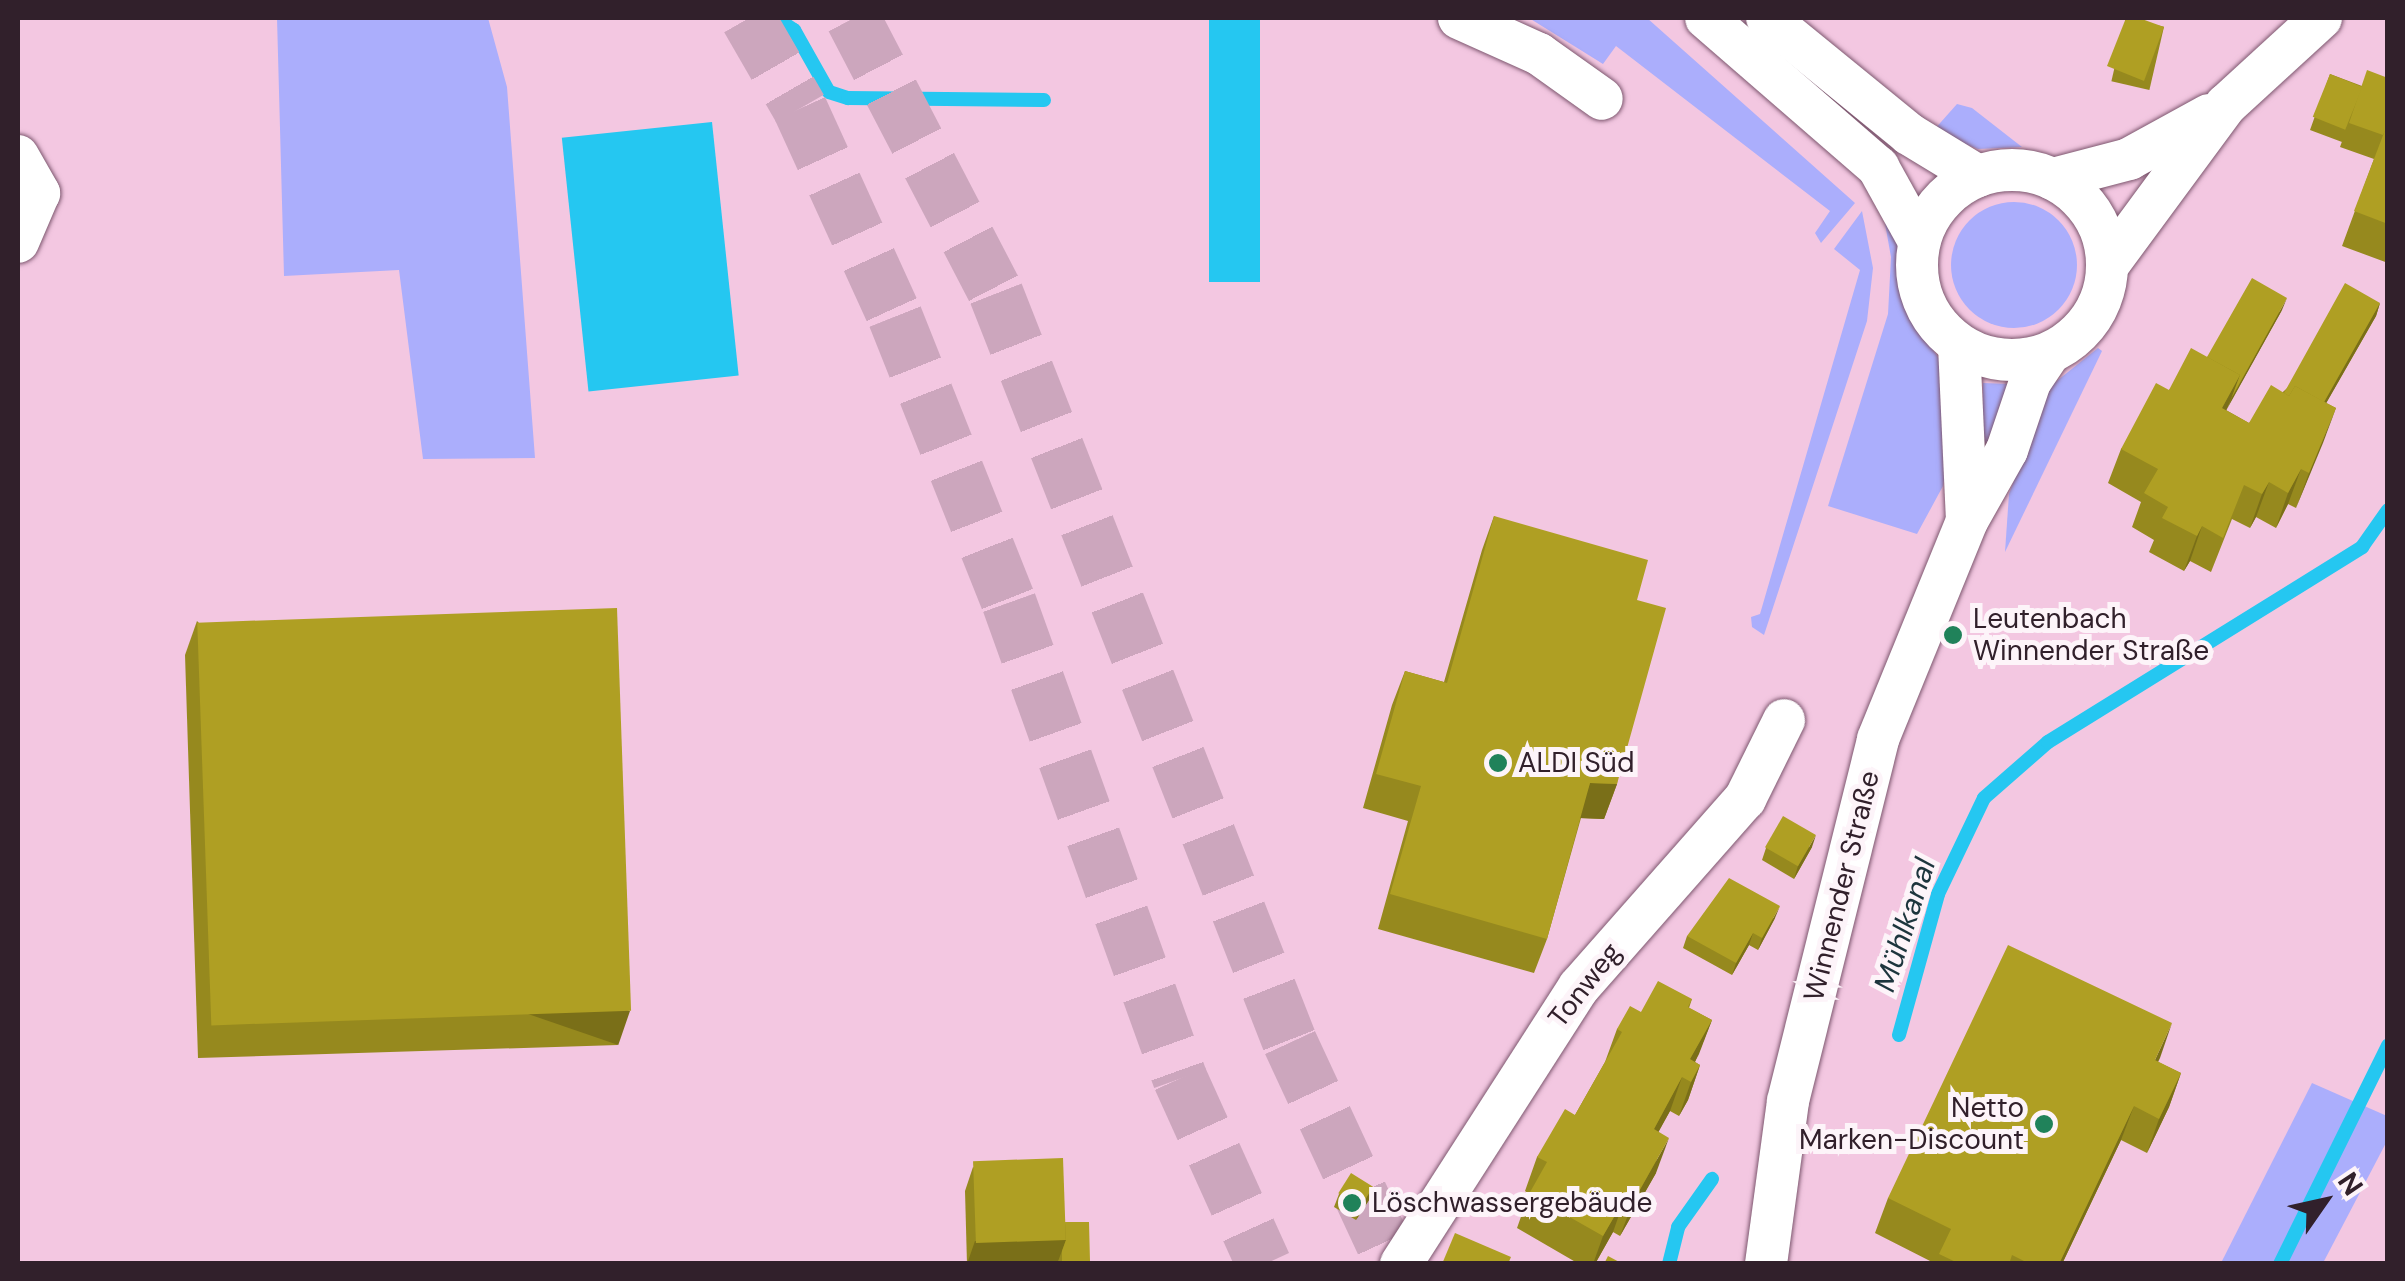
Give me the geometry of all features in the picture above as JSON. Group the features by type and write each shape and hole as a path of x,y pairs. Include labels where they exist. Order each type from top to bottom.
{"street":[{"path":"1458,18 1539,54 1602,98"},
{"path":"1706,18 1878,167 1919,241"},
{"path":"1767,18 1909,134 1978,176"},
{"path":"2108,265 2226,105 2321,18"},
{"path":"2053,179 2129,159 2226,105"},
{"path":"18,156 39,193 18,242"},
{"path":"2010,169 2053,179 2083,201 2098,224 2108,265 2102,300 2086,326 2050,354 2015,361 1959,345 1926,307 1918,281 1919,241 1938,204 1978,176 2010,169"},
{"path":"1959,345 1967,522"},
{"name":"Winnender Straße","path":"1766,1264 1788,1101 1878,739 1967,522 2007,450 2030,382 2050,354"},
{"name":"Tonweg","path":"1400,1264 1579,988 1745,799 1784,720"}],"shaded area":[{"path":"277,18 488,18 507,87 535,458 423,459 399,270 284,276"},
{"path":"1209,18 1260,18 1260,282 1209,282"},
{"path":"1529,18 1647,18 1855,203 1821,243 1815,233 1830,211 1616,46 1603,64"},
{"path":"1957,104 1972,108 2022,147 1978,149 1933,131"},
{"path":"712,122 739,376 588,391 562,138"},
{"path":"2014,202 2038,207 2058,221 2072,241 2077,265 2072,289 2058,309 2038,323 2014,328 1990,323 1970,309 1956,289 1951,265 1956,241 1970,221 1990,207"},
{"path":"1862,211 1873,268 1867,321 1764,635 1752,627 1751,617 1760,614 1860,270 1834,249"},
{"path":"1884,218 1900,248 1899,275 1913,321 1942,363 1950,446 1943,486 1917,534 1828,506 1888,314 1891,257"},
{"path":"2098,348 2102,351 2005,552 2009,494 2048,388"},
{"path":"1983,383 2010,384 1990,443 1983,442"},
{"path":"2312,1083 2387,1116 2387,1141 2323,1263 2221,1263"}],"building":[{"path":"2126,18 2164,27 2144,81 2107,66"},
{"path":"2367,70 2388,78 2388,125 2383,135 2349,123"},
{"path":"2330,74 2362,87 2345,130 2313,117"},
{"path":"2388,125 2388,224 2354,211"},
{"path":"2252,278 2287,298 2232,397 2240,375 2207,357"},
{"path":"2345,283 2380,303 2324,402 2295,386 2289,396 2284,393"},
{"path":"2191,348 2240,375 2222,408 2249,423 2271,385 2289,396 2295,386 2336,408 2309,473 2301,469 2288,493 2269,482 2262,494 2244,485 2223,538 2202,526 2197,536 2162,518 2168,507 2144,493 2158,469 2121,449 2156,383 2169,390"},
{"name":"ALDI Süd","path":"1494,516 1648,560 1637,600 1666,608 1617,784 1590,783 1547,939 1390,894 1421,786 1376,774 1405,671 1447,683"},
{"path":"617,608 631,1011 211,1025 197,623"},
{"path":"1783,816 1816,835 1798,866 1765,847"},
{"path":"1729,878 1780,906 1762,938 1753,933 1736,963 1687,936"},
{"name":"Netto Marken-Discount","path":"2008,945 2172,1023 2155,1060 2181,1073 2159,1119 2134,1106 2059,1264 2030,1264 2012,1255 2009,1264 1960,1264 1939,1254 1951,1229 1888,1198"},
{"path":"1658,981 1692,999 1688,1007 1712,1020 1690,1059 1700,1065 1691,1082 1682,1077 1654,1129 1669,1138 1633,1202 1625,1198 1603,1236 1529,1194 1547,1162 1537,1157 1565,1109 1575,1115 1622,1032 1617,1029 1630,1006 1641,1012"},
{"path":"1063,1158 1066,1240 976,1243 973,1161"},
{"path":"1351,1173 1373,1187 1360,1207 1338,1193"},
{"path":"1065,1222 1089,1222 1090,1261 1062,1262"},
{"path":"1455,1233 1511,1257 1508,1264 1442,1264"},
{"path":"1608,1256 1623,1264 1604,1264"}],"waterway":[{"path":"776,18 794,30 829,92 848,98 1044,100"},
{"name":"Mühlkanal","path":"1899,1035 1938,894 1984,798 2048,742 2362,547 2388,510"},
{"path":"2280,1264 2388,1045"},
{"path":"1669,1264 1678,1227 1712,1179"}],"tunnel":[{"path":"748,18 800,108 895,316 1009,602 1180,1078 1264,1264"},
{"path":"853,18 996,293 1290,1042 1393,1264"}],"place":[{"name":"Leutenbach Winnender Straße","path":"1953,635"},
{"name":"ALDI Süd","path":"1498,763"},
{"name":"Netto Marken-Discount","path":"2044,1124"},
{"name":"Löschwassergebäude","path":"1352,1203"}]}
